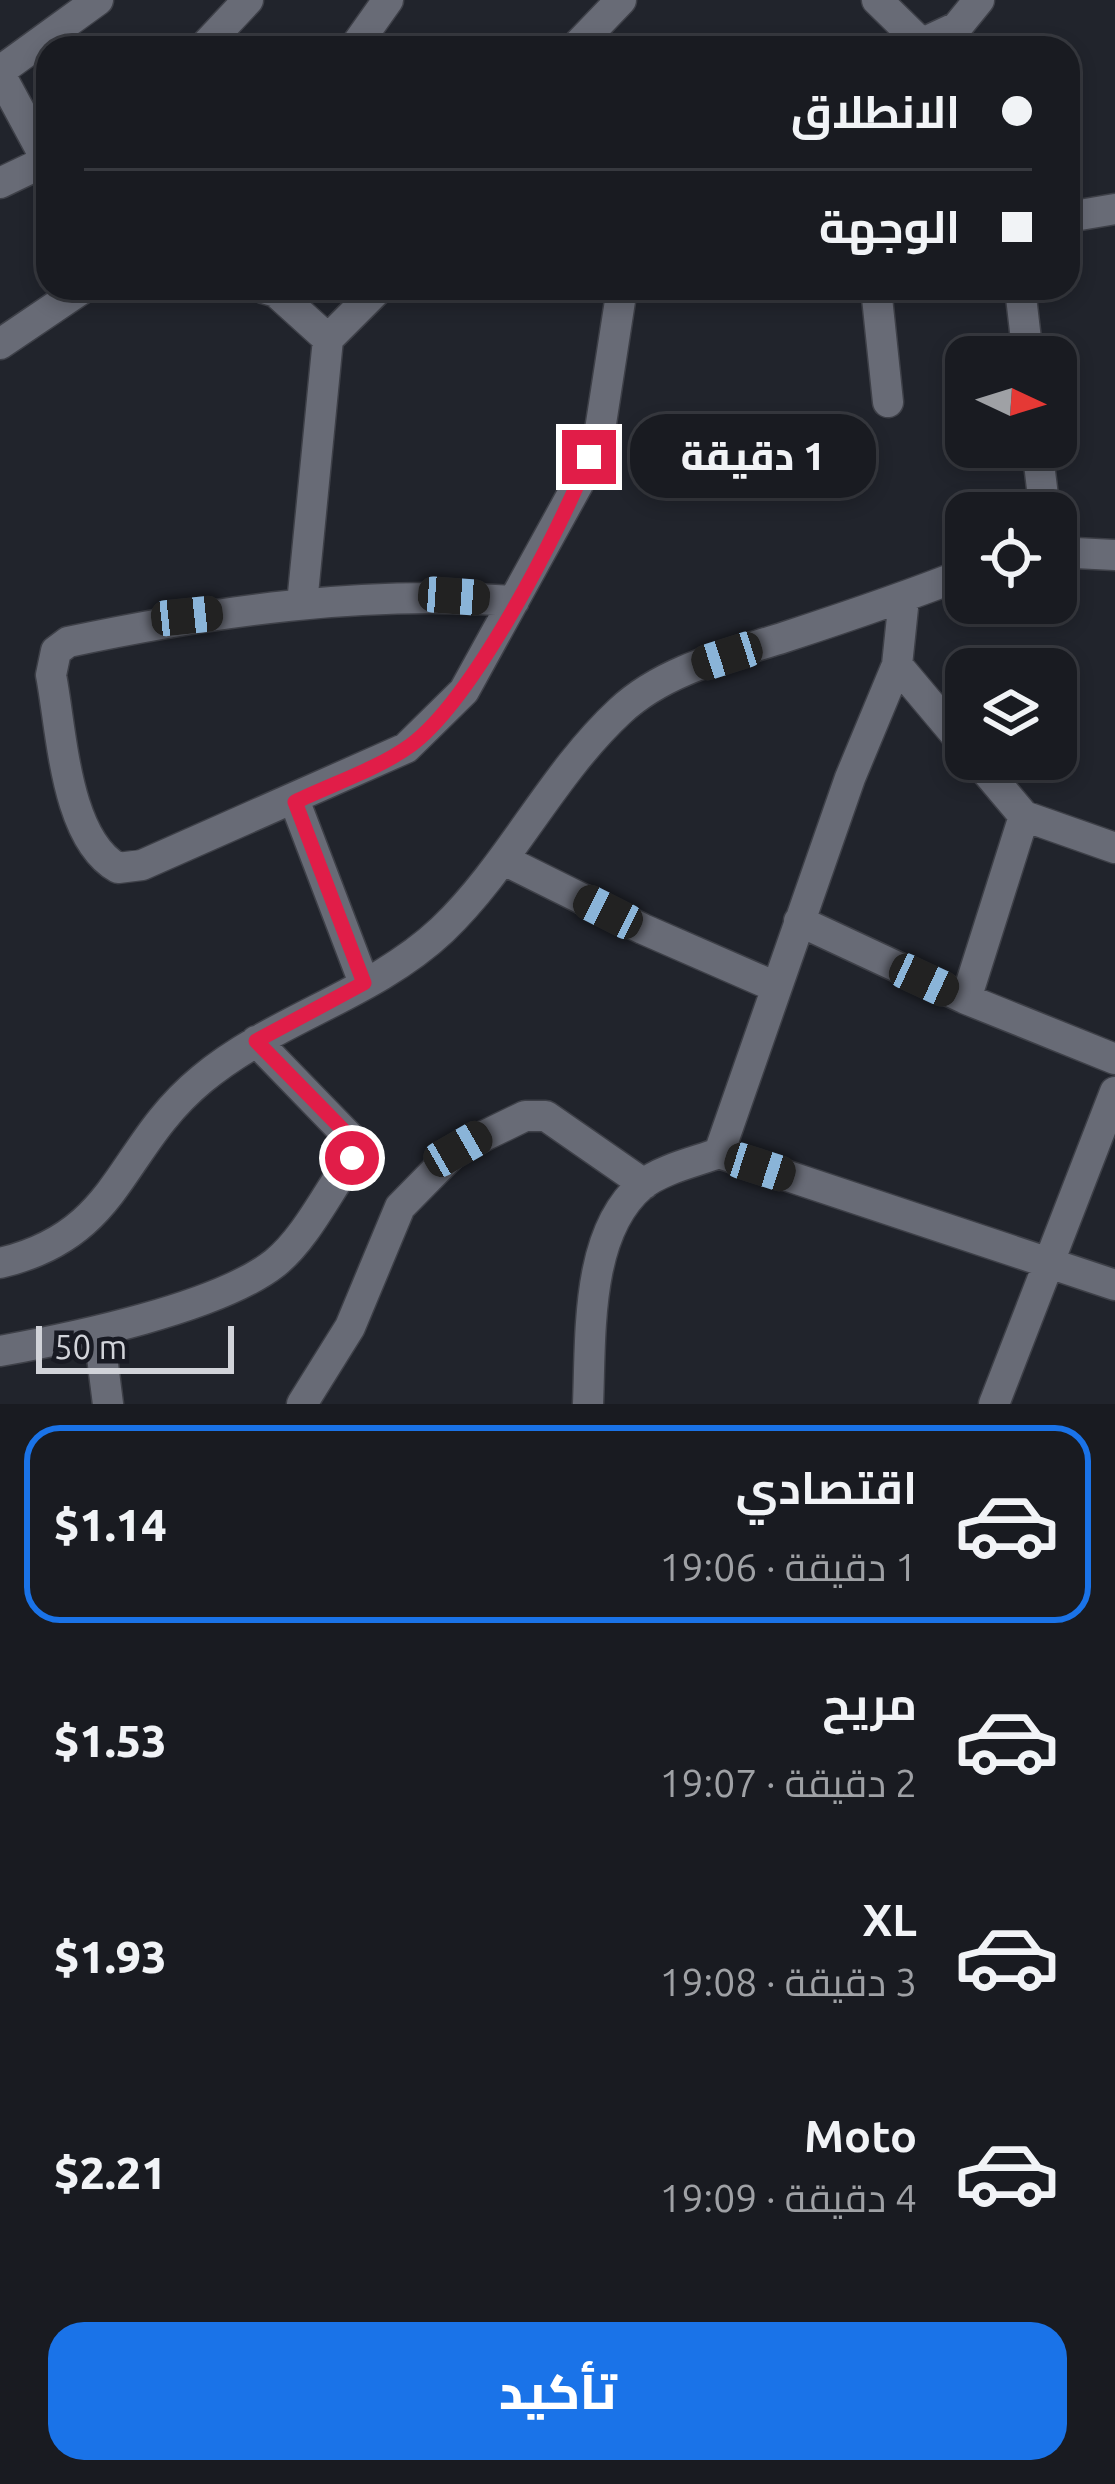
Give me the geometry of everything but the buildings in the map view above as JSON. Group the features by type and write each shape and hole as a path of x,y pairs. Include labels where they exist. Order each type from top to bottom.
{"street":[{"path":"49,36 98,0"},
{"path":"214,36 248,0"},
{"path":"362,36 388,0"},
{"path":"586,36 621,0"},
{"path":"877,0 908,36"},
{"path":"936,36 957,27 979,0"},
{"path":"36,46 0,72 36,139"},
{"path":"0,183 36,166"},
{"path":"1080,215 1115,208"},
{"path":"0,344 66,300"},
{"path":"285,300 328,339"},
{"path":"302,604 328,339 367,300"},
{"path":"514,601 454,596 302,604 187,616 68,642 56,651 51,675 80,827 93,851 118,868 142,865 295,802 406,748 439,722 464,691 514,601 578,484 600,430 620,300"},
{"path":"877,300 888,402"},
{"path":"1021,300 1026,336"},
{"path":"1077,553 1115,555"},
{"path":"0,1263 37,1254 74,1234 109,1198 143,1139 177,1102 256,1041 364,983 441,931 504,860 549,795 620,710 683,670 945,581"},
{"path":"719,1153 799,921 897,665 904,598"},
{"path":"897,665 945,722"},
{"path":"994,780 1024,815 1115,848"},
{"path":"295,802 364,983"},
{"path":"966,1000 1024,815"},
{"path":"504,860 643,929 776,987"},
{"path":"799,921 966,1000 1115,1059"},
{"path":"0,1351 99,1333 256,1276 279,1260 352,1158 348,1135 256,1041"},
{"path":"994,1404 1115,1092"},
{"path":"302,1404 350,1327 400,1207 458,1149 515,1120 546,1116 644,1184"},
{"path":"588,1404 600,1267 617,1213 644,1184 719,1153 1115,1285"},
{"path":"99,1333 108,1404"}],"route":[{"path":"352,1158 353,1141 256,1041 364,983 295,802 406,748 439,722 490,646 589,457"}]}
